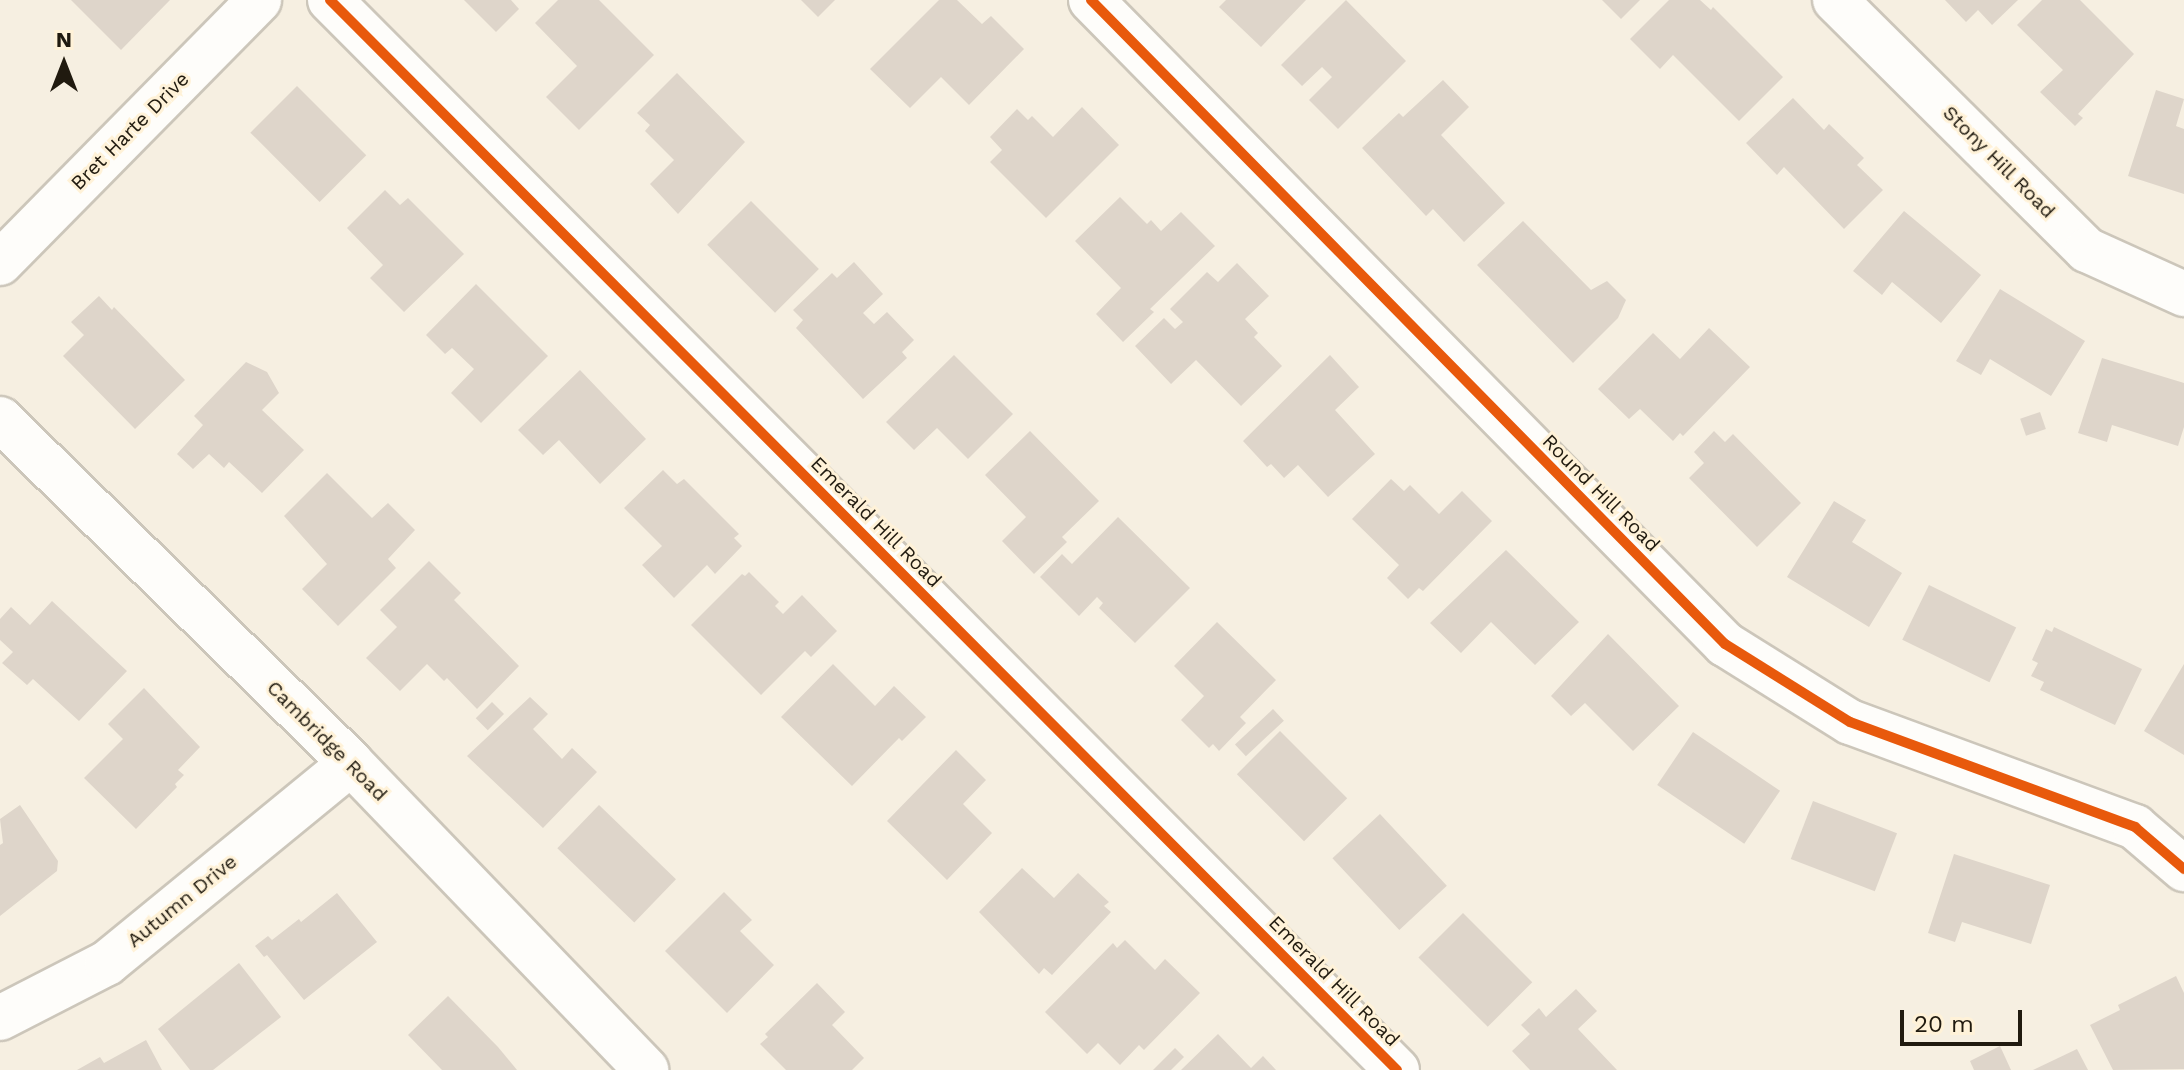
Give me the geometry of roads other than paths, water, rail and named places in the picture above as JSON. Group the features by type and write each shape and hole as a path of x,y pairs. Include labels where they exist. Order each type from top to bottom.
{"street":[{"name":"Bret Harte Drive","path":"0,263 259,0"},
{"name":"Emerald Hill Road","path":"330,0 1397,1070"},
{"name":"Round Hill Road","path":"1091,0 1725,644 1850,722 2135,827 2184,869"},
{"name":"Stony Hill Road","path":"1835,0 2087,250 2184,294"},
{"name":"Cambridge Road","path":"0,419 351,763 646,1070"},
{"name":"Autumn Drive","path":"0,1018 107,963 351,763"}]}
